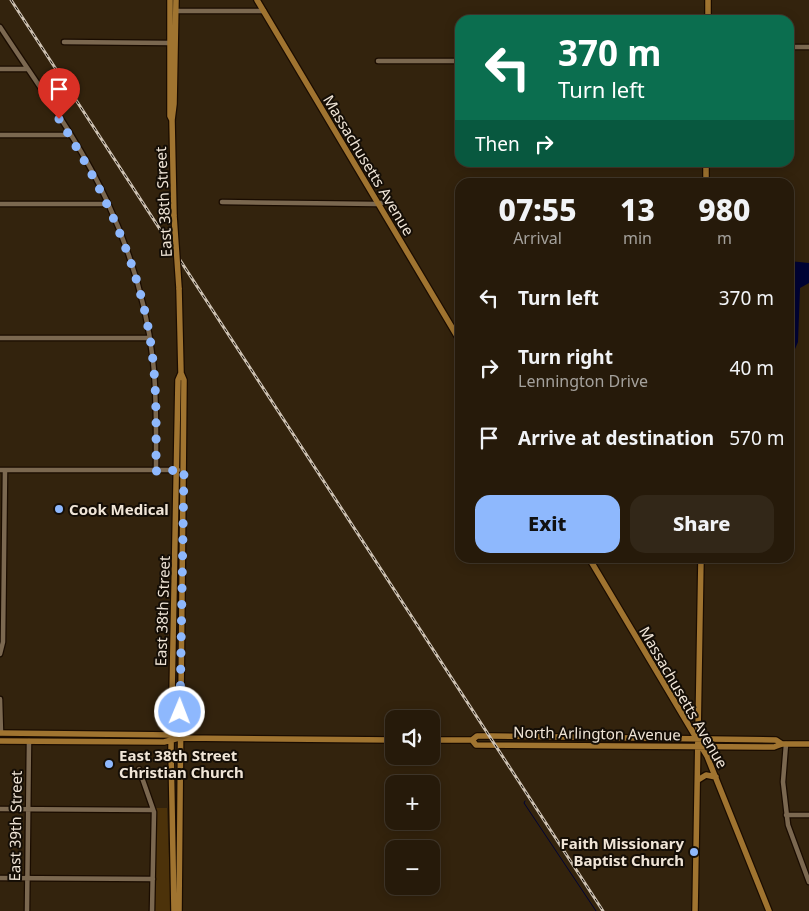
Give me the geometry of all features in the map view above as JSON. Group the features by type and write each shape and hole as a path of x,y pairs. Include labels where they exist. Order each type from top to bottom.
{"main road":[{"name":"East 38th Street","path":"170,0 170,116 172,120"},
{"name":"East 38th Street","path":"174,911 172,734 184,380 181,373 179,288 174,216 172,120 176,0"},
{"name":"Massachusetts Avenue","path":"257,0 455,333"},
{"path":"708,0 708,15"},
{"name":"East 38th Street","path":"179,911 181,470"},
{"name":"Massachusetts Avenue","path":"592,563 699,743 716,777 768,911"},
{"path":"695,911 701,563"},
{"path":"0,733 172,734 179,738 385,740"},
{"path":"0,741 172,742 179,738"},
{"name":"North Arlington Avenue","path":"440,740 472,740 476,745 699,743 776,740 784,744 809,744"},
{"path":"698,780 706,776 716,777"}],"street":[{"path":"176,11 264,11"},
{"path":"0,28 70,135 108,204 133,270 150,338 155,385 156,471"},
{"path":"64,42 170,43"},
{"path":"794,47 809,47"},
{"path":"378,60 455,61"},
{"path":"0,69 27,69"},
{"path":"0,135 70,135"},
{"path":"222,202 377,204 385,202"},
{"path":"0,204 108,204"},
{"path":"0,338 150,338"},
{"path":"0,654 3,642 3,470 181,470"},
{"path":"0,699 0,733"},
{"name":"East 39th Street","path":"27,911 29,741"},
{"path":"784,744 783,782 786,815 790,834 809,882"},
{"path":"139,769 153,810 152,911"},
{"path":"0,809 153,810"},
{"path":"786,815 809,815"},
{"path":"0,878 153,879"}],"shaded area":[{"path":"794,262 809,263 809,283 800,288 798,342 795,349"},
{"path":"155,808 167,808 171,911 155,911"}],"waterway":[{"path":"525,801 524,803 596,911"}],"railway":[{"path":"11,0 603,911"}],"place":[{"name":"Cook Medical","path":"59,509"},
{"name":"East 38th Street Christian Church","path":"109,764"},
{"name":"Faith Missionary Baptist Church","path":"694,852"}],"route":[{"path":"59,119 90,168 107,201 138,287 154,362 156,471 184,470 180,712"}]}
